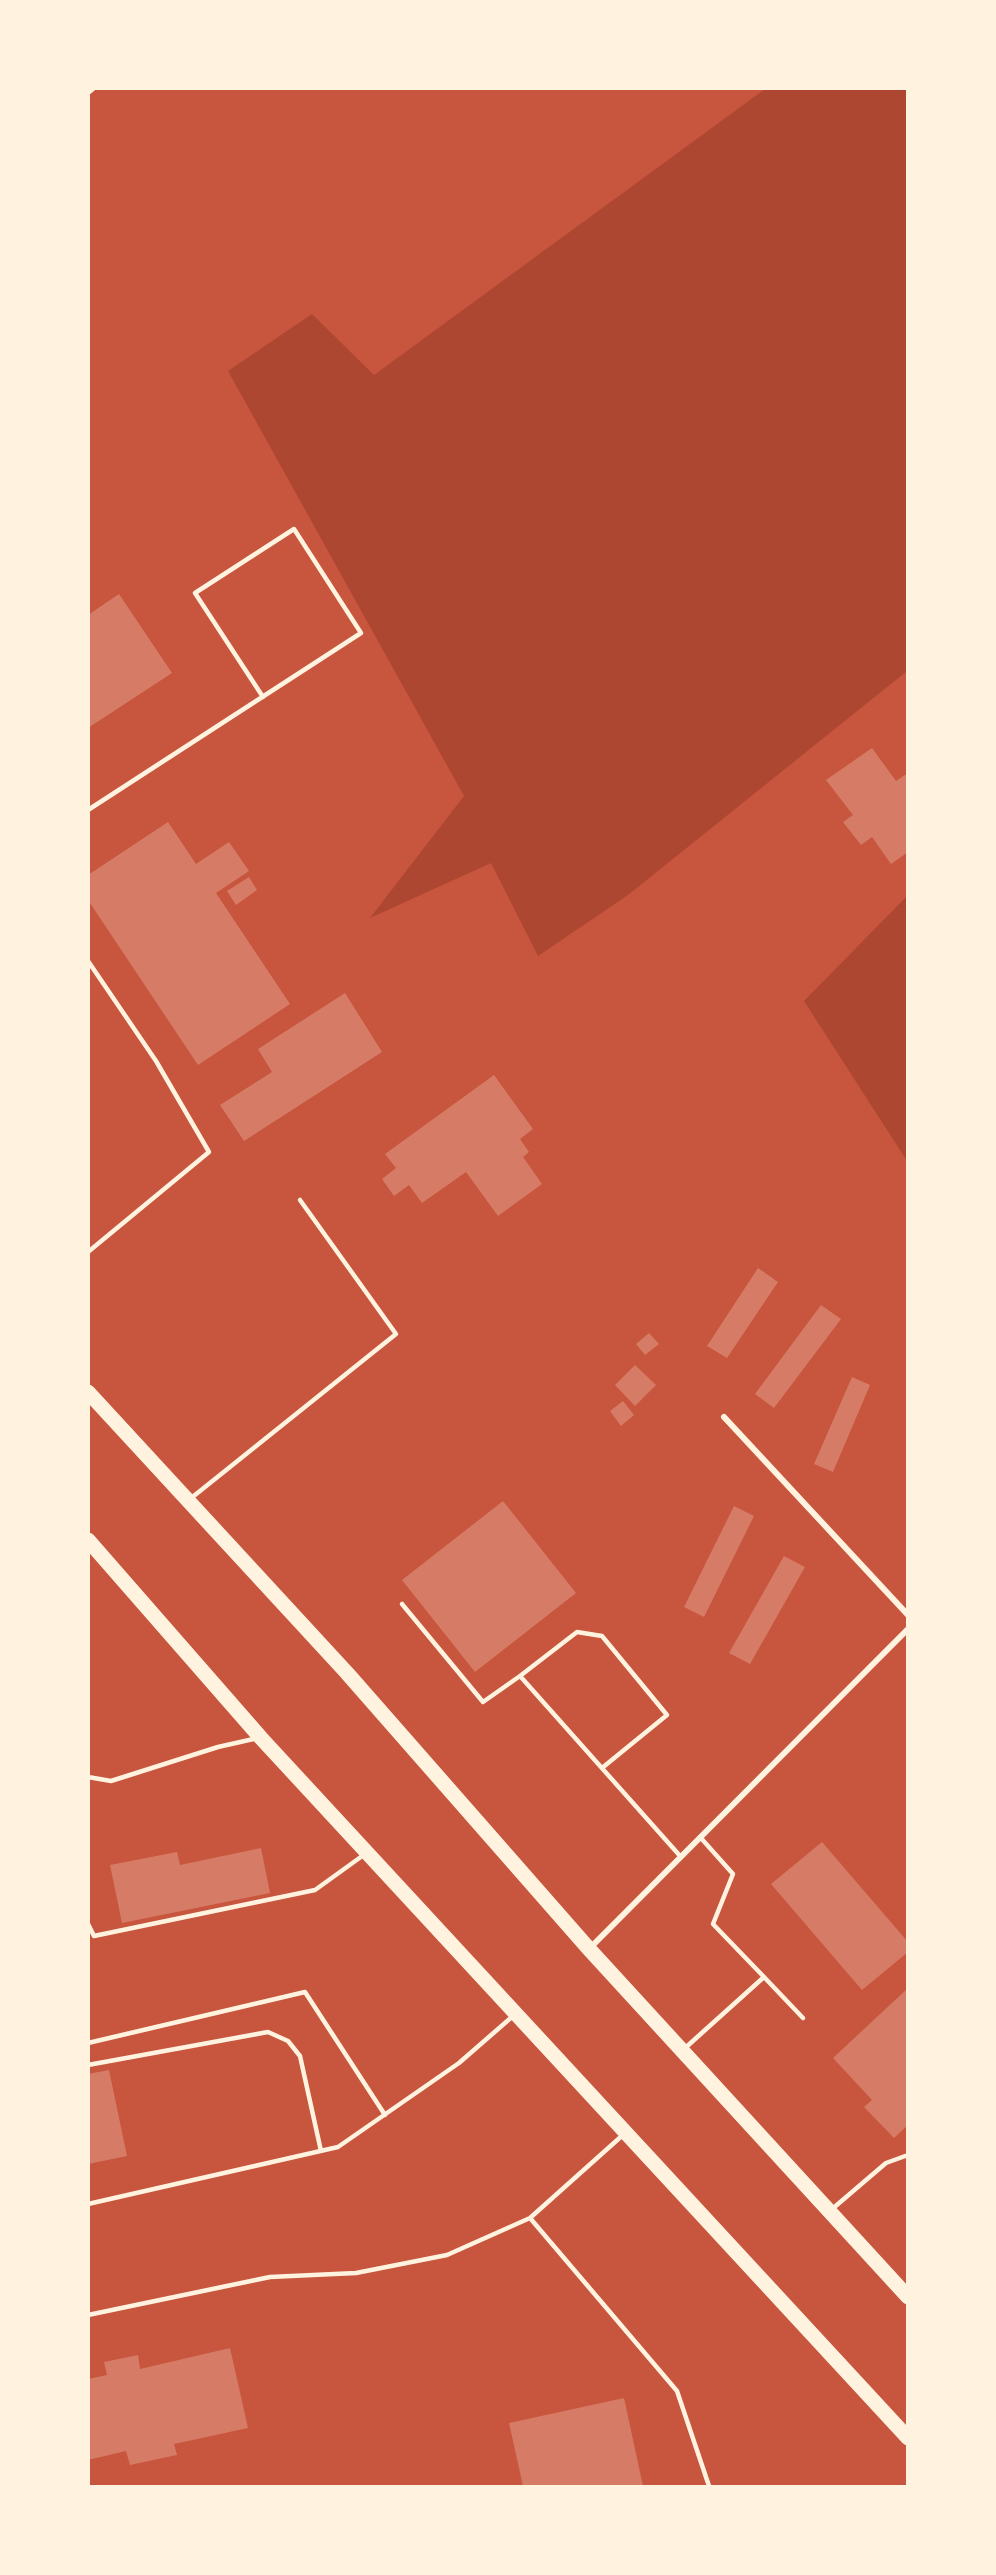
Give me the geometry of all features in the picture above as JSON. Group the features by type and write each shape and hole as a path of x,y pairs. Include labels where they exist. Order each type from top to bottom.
{"main road":[{"path":"88,1392 346,1673 589,1949 908,2298"},
{"path":"88,1540 261,1738 908,2438"}],"street":[{"path":"724,1417 908,1615"},
{"path":"589,1949 908,1629"}],"lane":[{"path":"88,93 94,88"},
{"path":"88,810 361,633 294,529 195,593 262,697"},
{"path":"88,961 156,1061 208,1152 88,1252"},
{"path":"188,1500 396,1334 300,1200"},
{"path":"402,1604 483,1702 577,1632 602,1636 667,1715 602,1768"},
{"path":"520,1676 681,1857"},
{"path":"88,1777 111,1781 218,1747 261,1738"},
{"path":"700,1837 733,1874 713,1924 803,2018"},
{"path":"88,1924 94,1936 315,1890 368,1853"},
{"path":"682,2051 764,1977"},
{"path":"88,2043 305,1992 385,2115"},
{"path":"88,2204 338,2147 459,2063 515,2015"},
{"path":"88,2065 268,2032 288,2041 300,2055 321,2151"},
{"path":"88,2315 270,2277 356,2272 447,2256 530,2218 626,2132"},
{"path":"829,2211 886,2163 908,2156"},
{"path":"530,2218 677,2391 709,2487"}],"shaded area":[{"path":"765,89 907,89 907,671 628,895 538,956 491,863 370,918 464,796 228,371 312,314 374,375"},
{"path":"907,896 907,1161 804,1001"}],"building":[{"path":"119,594 172,673 88,728 88,615"},
{"path":"872,748 896,781 908,773 908,852 891,864 872,837 861,845 843,822 853,815 826,780"},
{"path":"168,822 196,864 229,842 249,871 216,893 290,1004 198,1065 88,900 88,875"},
{"path":"249,877 257,890 236,905 227,891"},
{"path":"345,993 382,1052 244,1141 220,1105 272,1072 258,1049"},
{"path":"494,1075 533,1129 520,1139 529,1152 523,1157 542,1184 498,1216 466,1172 422,1203 409,1185 394,1196 382,1179 396,1168 385,1154"},
{"path":"758,1268 778,1282 727,1358 707,1346"},
{"path":"821,1305 841,1319 774,1408 755,1394"},
{"path":"649,1333 659,1344 645,1355 636,1344"},
{"path":"635,1365 656,1385 635,1406 615,1385"},
{"path":"852,1377 870,1385 833,1472 814,1464"},
{"path":"623,1401 634,1415 621,1426 610,1411"},
{"path":"503,1501 576,1593 475,1672 402,1580"},
{"path":"734,1506 754,1516 704,1617 684,1607"},
{"path":"784,1556 805,1567 750,1664 729,1653"},
{"path":"822,1842 908,1942 908,1952 862,1990 771,1884"},
{"path":"261,1848 270,1893 122,1923 110,1865 177,1852 180,1865"},
{"path":"908,1988 908,2125 894,2138 864,2107 872,2100 833,2058"},
{"path":"109,2070 127,2156 88,2164 88,2074"},
{"path":"230,2348 248,2428 174,2444 177,2455 130,2465 126,2451 88,2460 88,2379 107,2375 104,2362 138,2355 140,2369"},
{"path":"624,2398 643,2486 523,2486 509,2423"}]}
